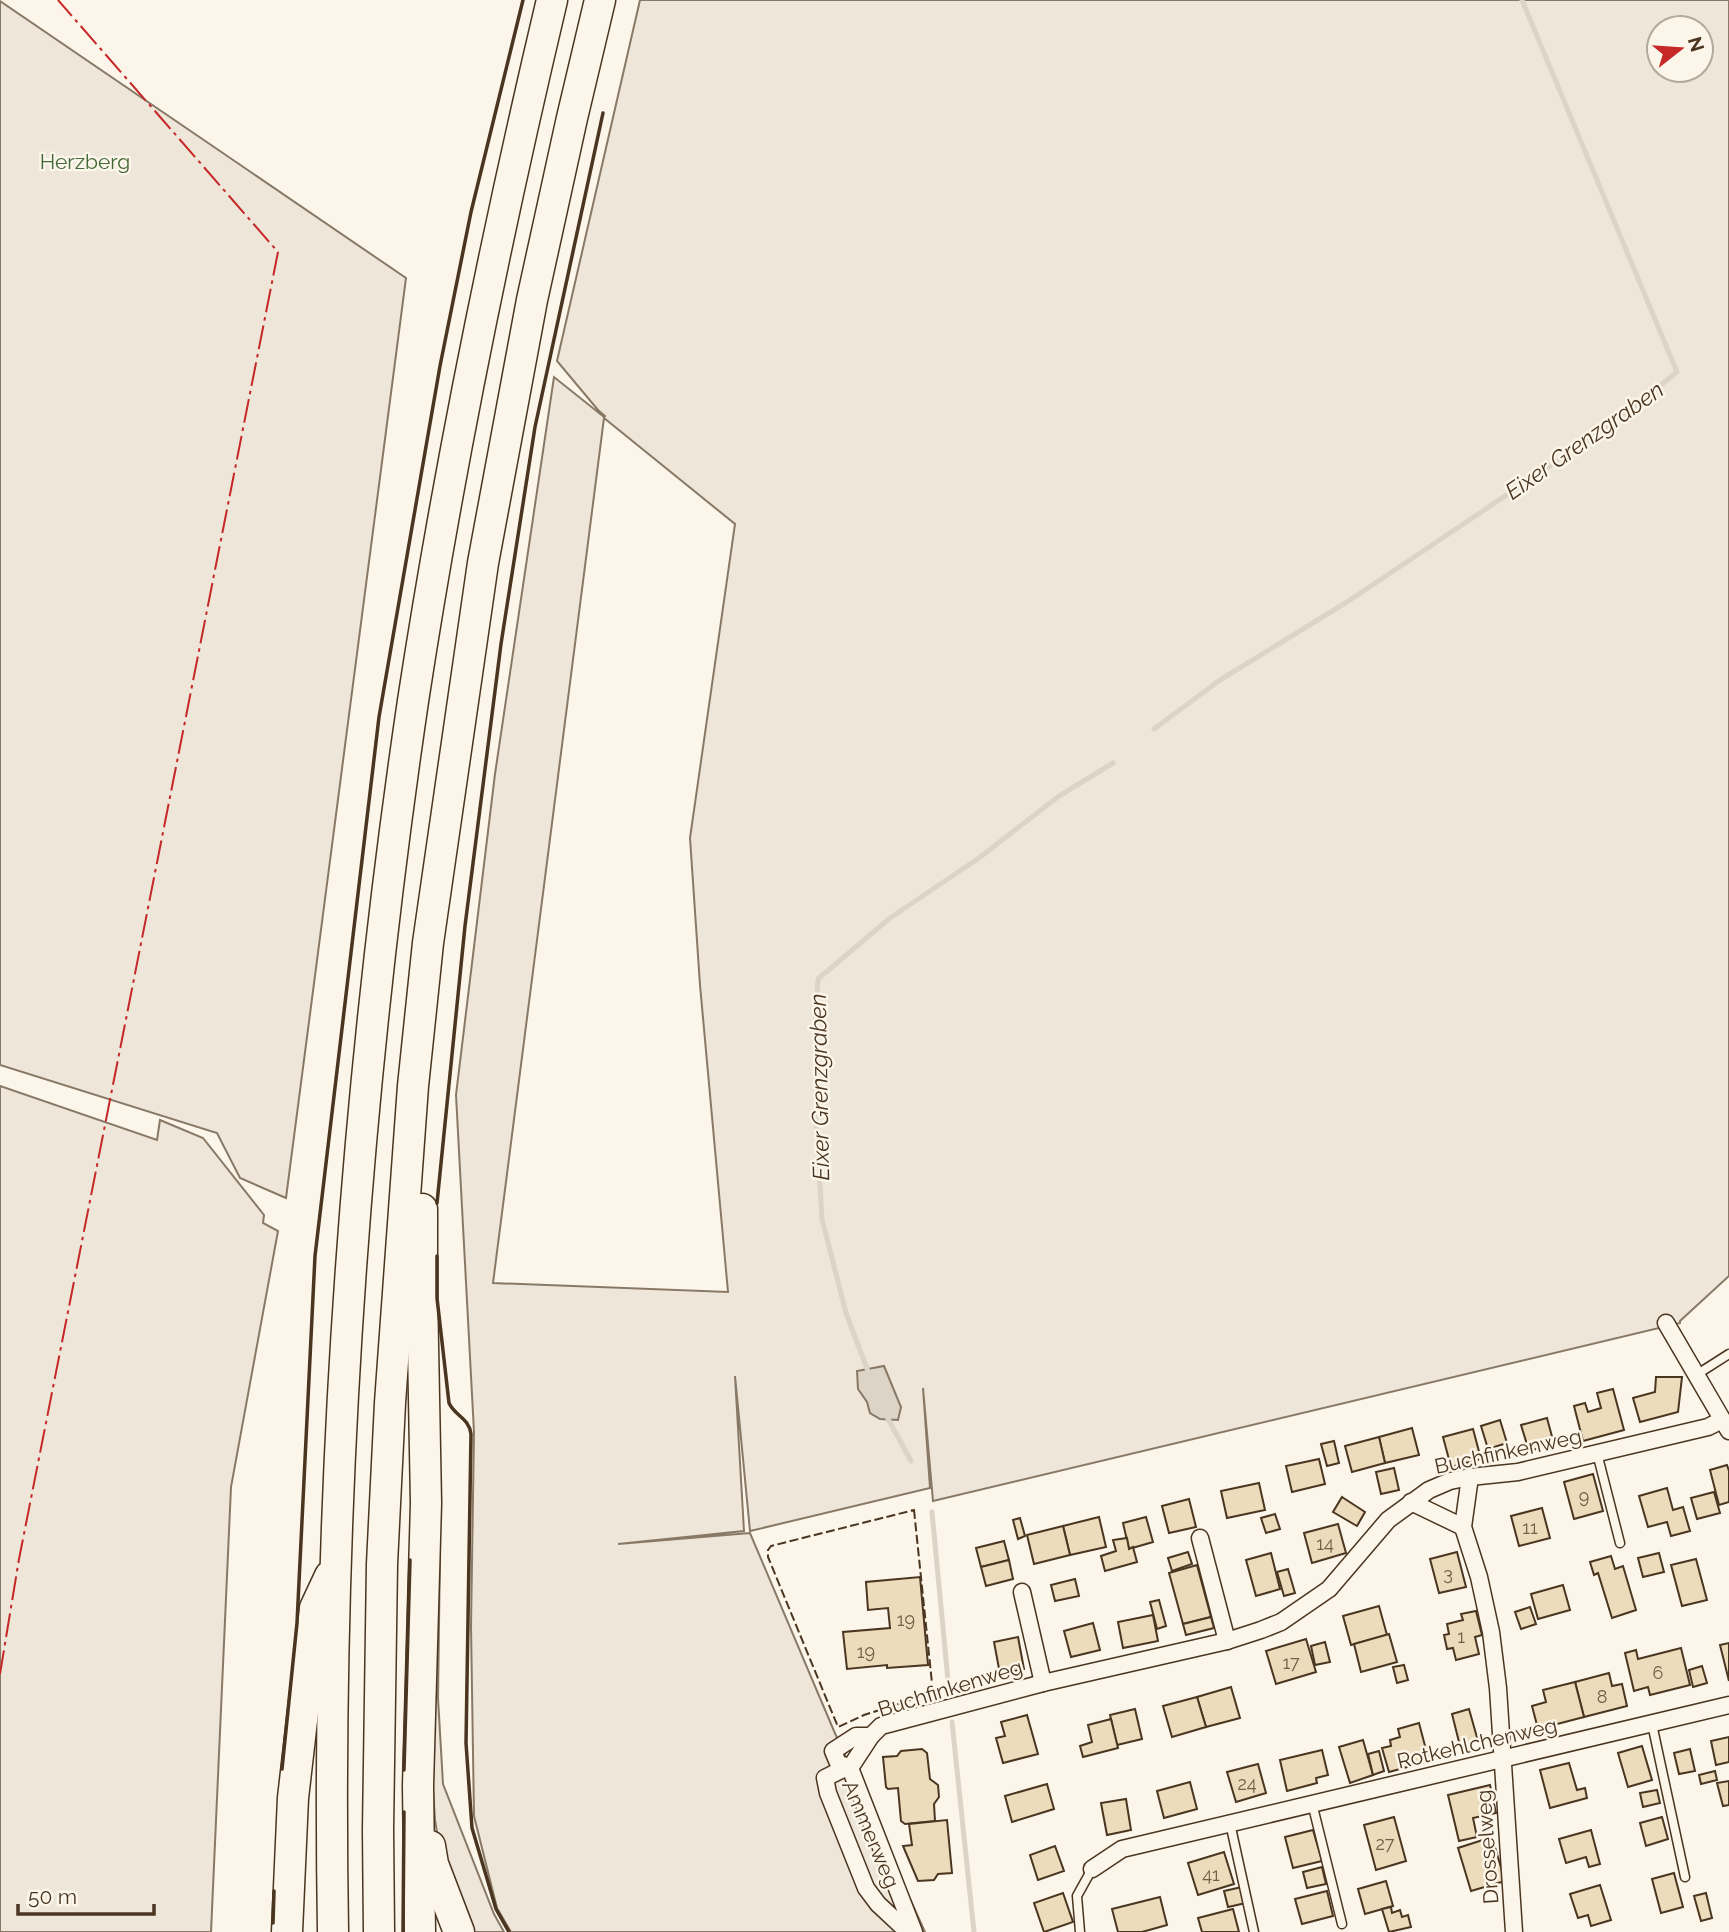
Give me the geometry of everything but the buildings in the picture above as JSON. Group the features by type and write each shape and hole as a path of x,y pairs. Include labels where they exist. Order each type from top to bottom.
{"highway":[{"path":"333,1932 331,1829 336,1563 343,1403 355,1206 383,939 414,701 478,334 552,0"},
{"path":"379,1932 382,1564 390,1404 413,1086 428,943 483,563 519,365 600,0"},
{"path":"413,1086 423,1184 426,1503 418,1786 420,1932"},
{"path":"288,1932 293,1798 315,1608 336,1563"},
{"path":"418,1786 433,1864 459,1932"}],"street":[{"path":"1666,1323 1726,1425"},
{"name":"Buchfinkenweg","path":"871,1736 856,1736 833,1751 845,1769 881,1726 1042,1683 1227,1641 1281,1622 1329,1588 1388,1520 1411,1502 1439,1486 1470,1477 1518,1472 1726,1425"},
{"path":"1411,1502 1463,1527 1470,1477"},
{"name":"Drosselweg","path":"1463,1527 1479,1577 1491,1632 1514,1932"},
{"path":"1200,1538 1227,1641"},
{"name":"Buchfinkenweg","path":"1022,1592 1042,1683"},
{"name":"Rotkehlchenweg","path":"1092,1870 1122,1849 1729,1705"},
{"name":"Ammerweg","path":"908,1932 878,1904 866,1888 828,1793 825,1778 845,1769 914,1932"}],"lane":[{"path":"1696,1375 1729,1354"},
{"path":"1597,1453 1620,1543"},
{"path":"1652,1724 1685,1877"},
{"path":"1312,1803 1342,1924"},
{"path":"1230,1824 1254,1932"},
{"name":"Rotkehlchenweg","path":"1080,1932 1077,1896 1092,1870"}],"green space":[{"path":"640,0 1729,0 1729,1276 1680,1323 933,1501 923,1388 930,1488 750,1531 735,1376 744,1531 618,1544 750,1533 834,1731 925,1932 511,1932 497,1908 474,1816 471,1626 474,1432 456,1095 495,774 554,377 605,416 557,361","holes":["604,418 735,524 690,838 700,985 728,1292 493,1283"]},
{"name":"Herzberg","path":"0,1 406,278 286,1198 240,1178 217,1133 0,1065"},
{"path":"0,1086 157,1140 160,1120 203,1138 264,1215 263,1223 278,1231 231,1487 211,1932 0,1932"},
{"path":"432,1551 440,1551 438,1698 443,1784 494,1914 504,1932 466,1932 443,1868 435,1820 432,1775"}],"shaded area":[{"path":"884,1366 901,1407 898,1420 880,1419 870,1413 867,1402 858,1389 857,1371"}],"waterway":[{"name":"Eixer Grenzgraben","path":"1154,729 1220,680 1347,602 1614,423 1677,372 1522,0"},
{"name":"Eixer Grenzgraben","path":"869,1374 846,1313 822,1219 816,1117 815,1026 818,979 890,918 979,858 1059,796 1113,763"},
{"name":"Eixer Grenzgraben","path":"886,1415 911,1461"},
{"name":"Eixer Grenzgraben","path":"932,1512 949,1691"},
{"name":"Eixer Grenzgraben","path":"952,1722 974,1932"}],"fence":[{"path":"914,1510 933,1693 864,1715 838,1727 768,1557 768,1550 771,1546 914,1510"}],"wall":[{"path":"282,1769 297,1623 315,1256 379,717 440,366 471,212 523,0"},
{"path":"437,1203 465,926 501,644 535,427 603,113"},
{"path":"437,1256 437,1298 449,1403 468,1424 471,1434 466,1743 472,1828 496,1909 509,1932"},
{"path":"404,1770 410,1560"},
{"path":"403,1932 404,1812"},
{"path":"273,1923 274,1891"}],"power":[{"path":"0,1674 19,1559 278,252 58,0"}]}
